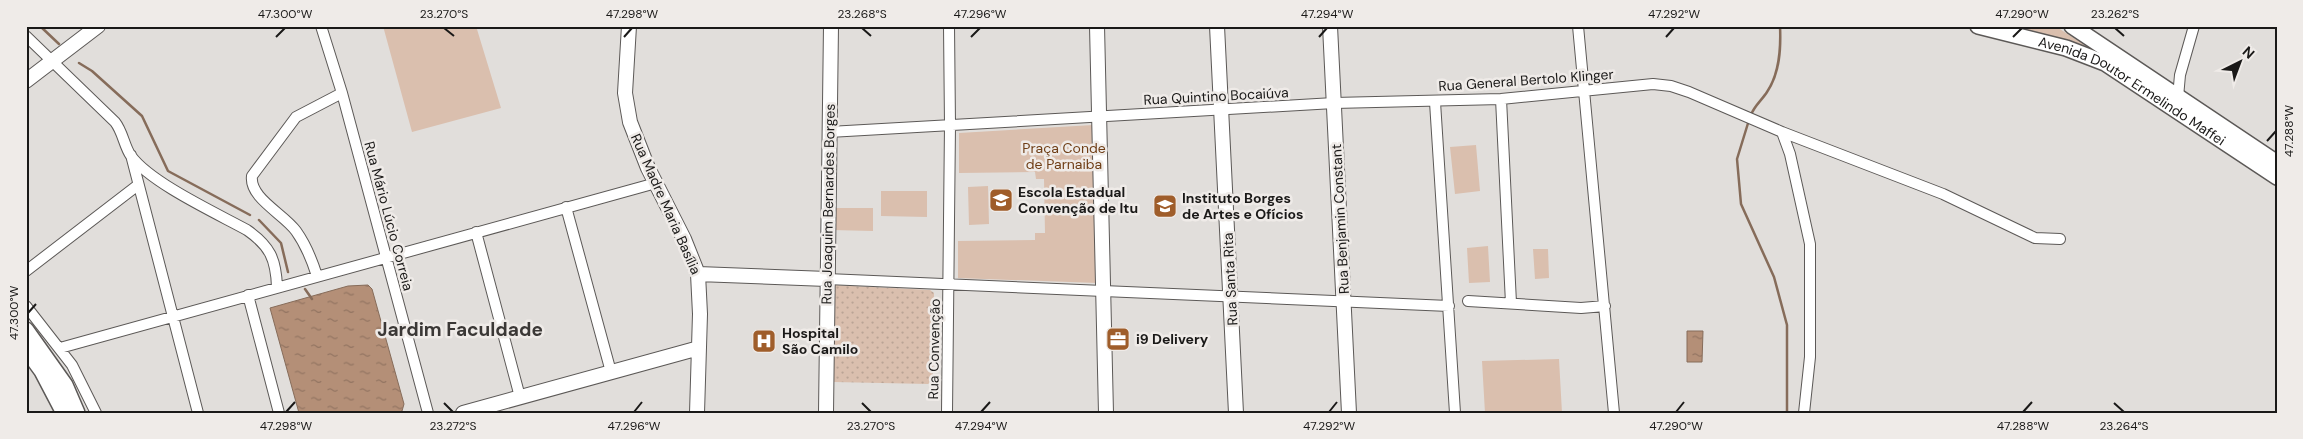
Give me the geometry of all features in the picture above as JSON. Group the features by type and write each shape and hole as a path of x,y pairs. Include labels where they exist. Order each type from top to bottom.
{"main road":[{"name":"Avenida Doutor Ermelindo Maffei","path":"1978,26 2066,48 2105,63 2277,177"},
{"path":"2007,34 2020,26"},
{"name":"Avenida Doutor Ermelindo Maffei","path":"2072,26 2277,163"},
{"path":"26,330 65,385 77,413"},
{"path":"26,349 42,371 64,413"}],"street":[{"path":"26,81 98,26"},
{"name":"Rua Mário Lúcio Correia","path":"321,26 342,93 428,413"},
{"name":"Rua Madre Maria Basília","path":"629,26 625,77 627,106 636,141 684,239 698,274 700,294 697,413"},
{"name":"Rua Joaquim Bernardes Borges","path":"826,413 831,26"},
{"path":"948,285 949,26"},
{"path":"1097,26 1106,413"},
{"name":"Rua Santa Rita","path":"1217,26 1236,413"},
{"name":"Rua Benjamin Constant","path":"1330,26 1349,413"},
{"path":"1578,26 1614,413"},
{"path":"2178,97 2180,75 2194,26"},
{"path":"26,36 115,122 124,136 131,155 198,413"},
{"path":"2161,86 2180,75"},
{"name":"Rua General Bertolo Klinger","path":"1334,103 1501,99 1653,84 1671,86 1782,132 1943,194 2035,238 2060,239"},
{"path":"317,276 303,241 280,214 256,193 251,183 252,176 296,118 342,93"},
{"path":"1501,99 1511,302"},
{"path":"1434,102 1455,413"},
{"name":"Rua Quintino Bocaiúva","path":"1099,116 1334,103"},
{"path":"829,132 1099,116"},
{"path":"1782,132 1790,154 1810,244 1810,357 1804,413"},
{"path":"131,155 154,177 247,230 260,240 276,264 277,287"},
{"path":"60,348 656,183"},
{"path":"26,271 138,185"},
{"path":"566,207 611,372"},
{"path":"476,232 520,397"},
{"path":"698,274 1448,306"},
{"name":"Rua Convenção","path":"947,413 948,285"},
{"path":"248,295 279,413"},
{"path":"1468,301 1511,302 1581,308 1605,306"},
{"path":"26,306 72,364 96,413"},
{"path":"463,413 699,348"}],"green space":[{"path":"383,26 476,26 501,108 412,132"},
{"path":"2005,26 2055,26 2099,54"},
{"name":"Praça Conde de Parnaiba","path":"1093,125 1097,283 958,278 958,241 1035,240 1035,233 1045,233 1044,179 1036,179 1035,172 959,173 959,133"},
{"path":"1476,145 1480,191 1455,194 1450,147"},
{"path":"988,186 989,224 969,225 968,187"},
{"path":"881,191 927,191 927,217 881,216"},
{"path":"832,208 873,208 873,231 832,230"},
{"path":"1488,246 1490,282 1469,283 1467,248"},
{"path":"1533,249 1548,249 1549,278 1535,279"},
{"path":"835,285 930,290 934,293 933,381 928,384 834,382 830,378 832,288"},
{"path":"1559,359 1562,413 1485,413 1482,361"}],"water":[{"path":"368,285 372,289 404,404 402,411 397,413 299,413 270,308 348,286"},
{"path":"1687,331 1703,331 1702,362 1687,362"}],"waterway":[{"path":"40,26 59,44"},
{"path":"1751,115 1775,77 1780,52 1780,26"},
{"path":"79,63 92,71 142,116 168,171 250,215"},
{"path":"1749,120 1737,159 1741,204 1774,277 1787,325 1787,413"},
{"path":"259,220 281,243 288,272"},
{"path":"305,289 312,299"}],"place":[{"name":"Escola Estadual Convenção de Itu","path":"1001,200"},
{"name":"Instituto Borges de Artes e Ofícios","path":"1165,206"},
{"name":"i9 Delivery","path":"1118,339"},
{"name":"Hospital São Camilo","path":"764,341"}],"district":[{"name":"Jardim Faculdade","path":"460,329"}]}
